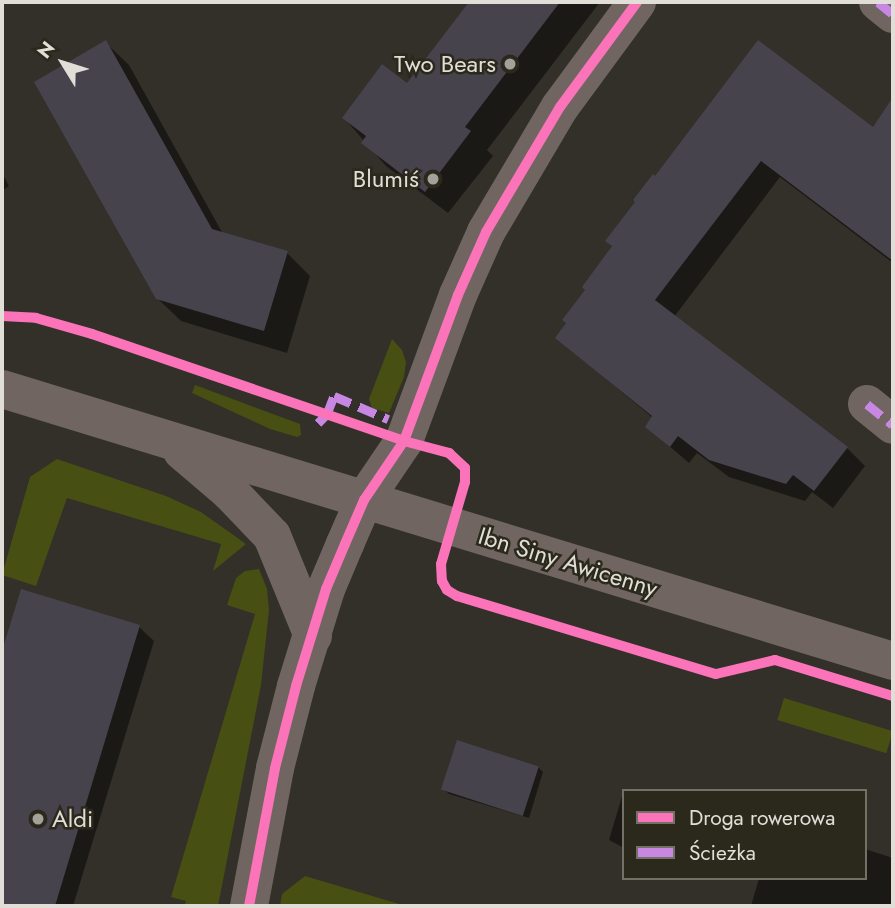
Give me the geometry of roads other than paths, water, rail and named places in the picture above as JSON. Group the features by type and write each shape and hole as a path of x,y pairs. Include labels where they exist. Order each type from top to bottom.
{"street":[{"path":"249,906 275,768 326,589 364,500 404,441 458,295 504,200 560,107 637,2"},
{"path":"878,2 893,14"},
{"name":"Ibn Siny Awicenny","path":"2,390 893,661"},
{"path":"169,441 229,491 272,536 313,636"}],"place":[{"name":"Two Bears","path":"510,64"},
{"name":"Blumiś","path":"433,179"},
{"name":"Aldi","path":"38,819"}]}
